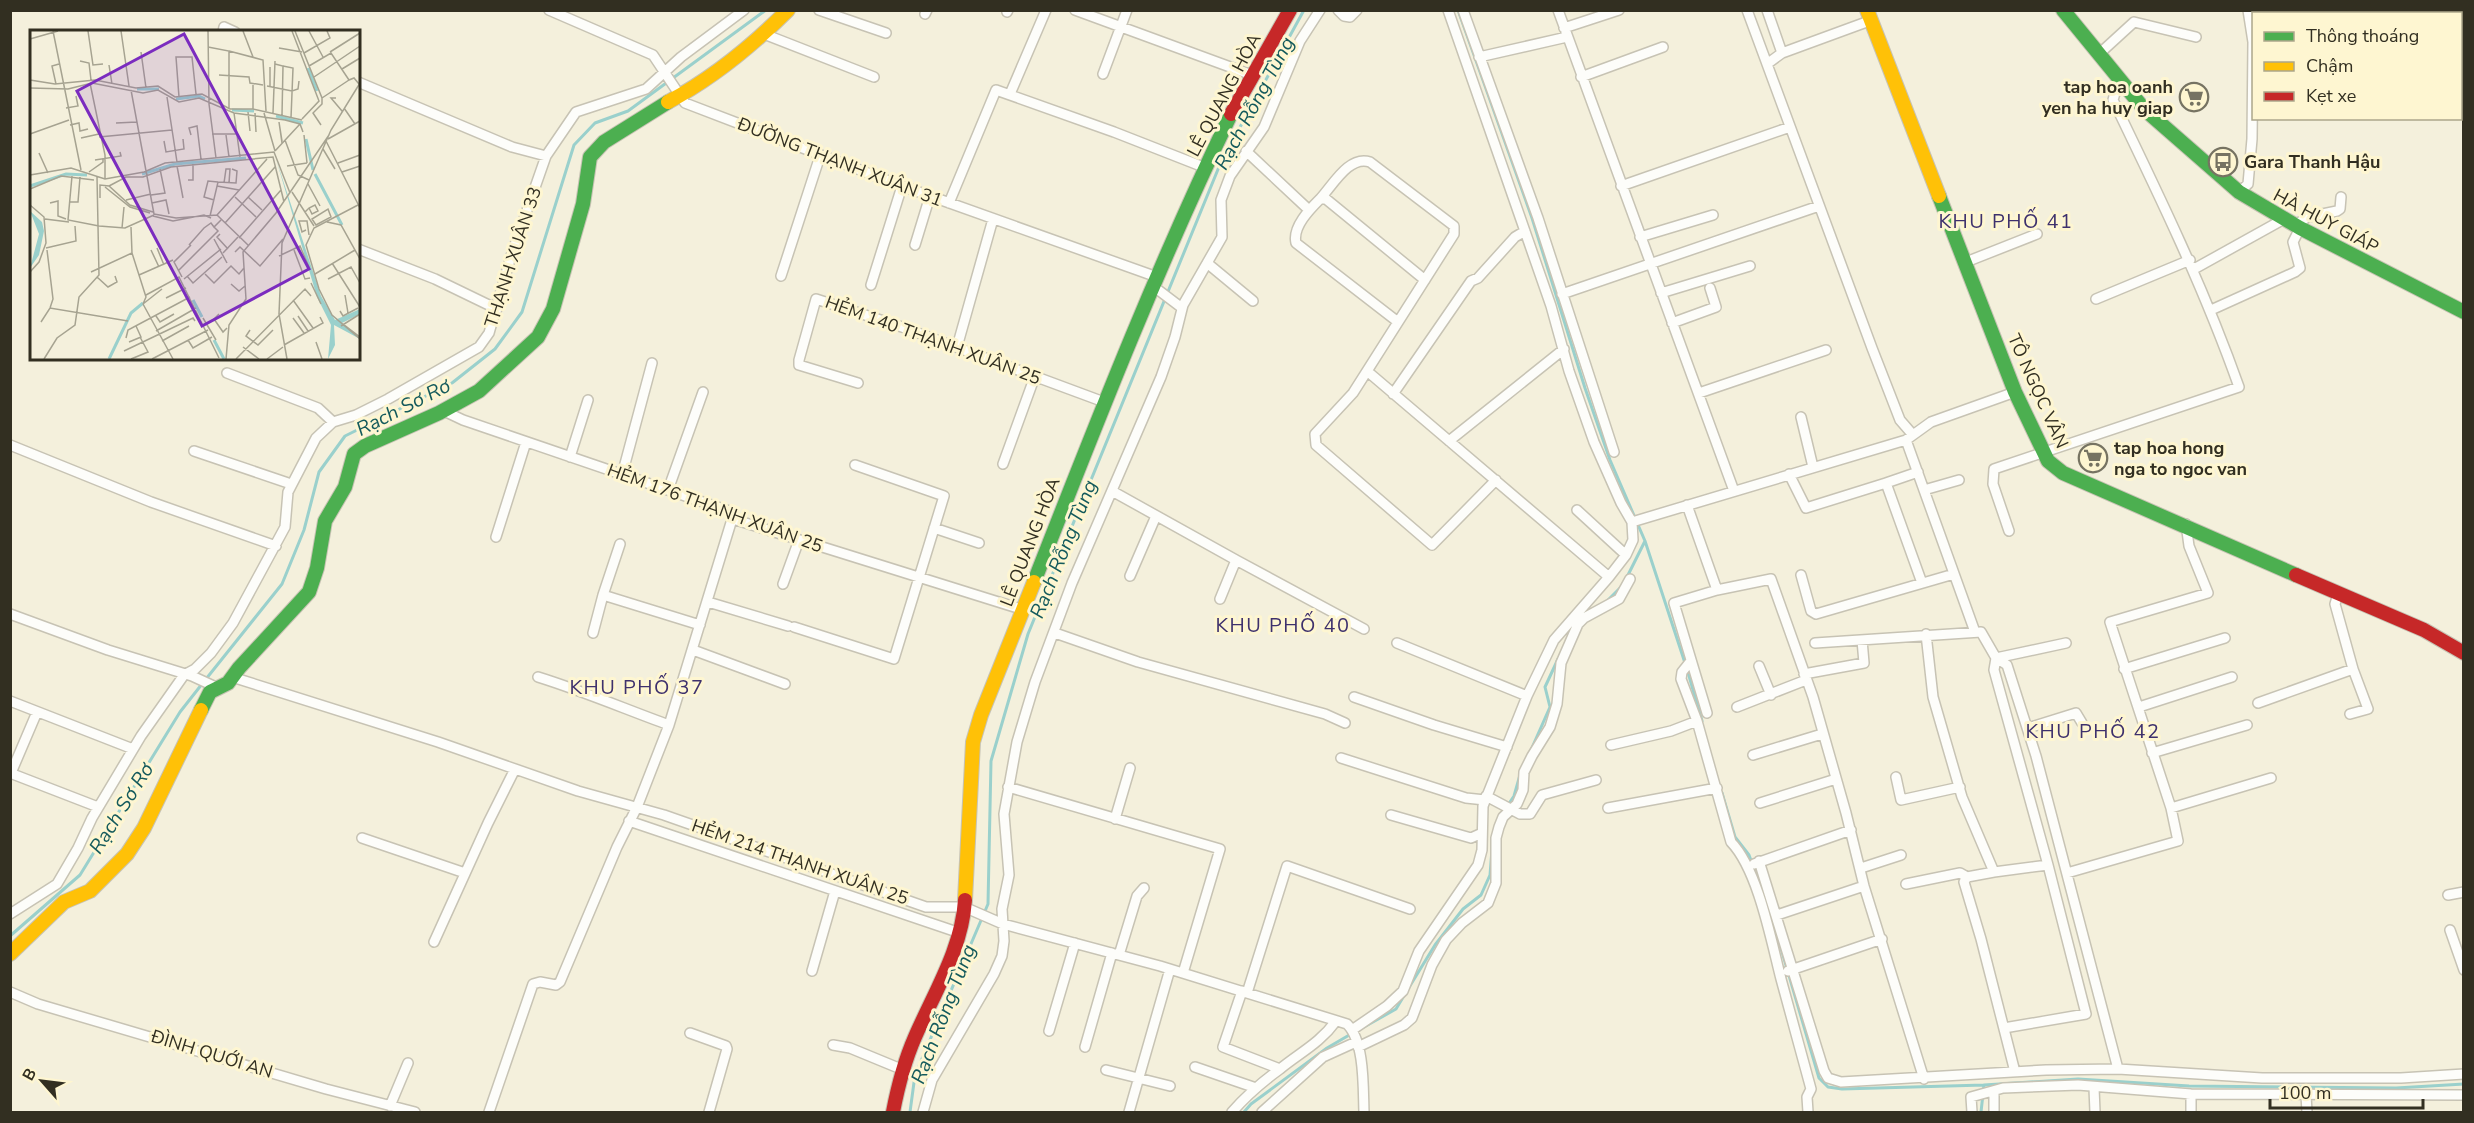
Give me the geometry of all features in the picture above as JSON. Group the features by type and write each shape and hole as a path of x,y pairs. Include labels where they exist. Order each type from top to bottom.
{"street":[{"path":"549,10 653,55 679,96"},
{"name":"THẠNH XUÂN 33","path":"10,914 57,884 98,807 133,749 188,676 211,653 233,623 285,527 288,492 316,438 333,422 356,415 388,399 479,347 489,333 511,256 546,156 576,112 646,89 681,57 744,10"},
{"path":"10,954 64,902 90,891 127,854 144,828 210,692 215,687 228,683 309,592 317,568 325,521 345,487 354,453 444,411 479,391 514,362 538,337 553,309 583,204 590,157 604,142 649,112 701,84 764,34 788,10"},
{"path":"819,10 886,33"},
{"path":"1010,94 1046,10"},
{"path":"1075,10 1252,75"},
{"path":"1103,74 1127,10"},
{"name":"LÊ QUANG HÒA","path":"893,1113 905,1056 953,955 966,911 971,769 975,733 981,715 1104,402 1157,285 1206,168 1252,75 1290,10"},
{"path":"923,1113 932,1080 994,974 1002,956 1000,923 1009,875 1004,814 1017,742 1035,682 1072,583 1161,377 1175,337 1179,306 1222,237 1221,200 1230,176 1264,127 1300,41 1320,10"},
{"path":"1341,13 1350,17 1357,10"},
{"path":"1448,10 1551,306 1614,452"},
{"path":"1355,1039 1404,991 1419,951 1478,865 1488,798 1527,696 1554,640 1610,577 1626,555 1633,540 1633,522 1620,503 1594,442 1568,343 1562,294 1538,218 1463,10"},
{"path":"1558,10 1734,492"},
{"path":"1479,57 1565,32 1619,10"},
{"path":"1747,10 1900,420 1910,437 1918,472 1929,489 1954,574 1975,632"},
{"path":"1767,10 1781,55"},
{"name":"HÀ HUY GIÁP","path":"2063,10 2144,109 2239,192 2293,224 2463,312"},
{"path":"2248,10 2252,36"},
{"path":"1768,63 1870,15"},
{"name":"TÔ NGỌC VÂN","path":"1870,15 2015,392 2048,461 2063,472 2186,524 2338,594 2450,642 2463,653"},
{"path":"2099,54 2134,22 2196,37"},
{"path":"764,34 874,77"},
{"path":"1581,77 1664,47"},
{"path":"2009,531 1993,484 1994,469 2045,454 2239,387 2192,264 2113,100 2119,78"},
{"path":"360,83 512,147 546,156"},
{"path":"949,203 996,90 1206,168"},
{"name":"ĐƯỜNG THẠNH XUÂN 31","path":"679,96 685,103 820,156 993,219 1157,285 1179,306"},
{"path":"2239,192 2248,184 2252,120"},
{"path":"1622,186 1790,127"},
{"path":"1246,151 1309,210"},
{"path":"781,276 820,156"},
{"path":"1398,322 1296,243 1296,232 1309,210 1352,163 1362,159 1370,162 1449,220 1454,226 1454,234 1353,393 1315,434 1316,445 1432,544 1496,480"},
{"path":"871,285 902,186"},
{"path":"915,245 930,196"},
{"path":"2096,299 2192,264 2308,217 2337,211 2340,209 2341,197"},
{"path":"1320,199 1326,199 1425,280"},
{"path":"1562,294 1819,206"},
{"path":"1640,237 1713,215"},
{"path":"957,348 993,219"},
{"path":"2211,310 2300,268 2293,242 2293,224"},
{"path":"1393,394 1471,281 1478,278 1515,237 1525,231"},
{"path":"1966,262 2037,234"},
{"path":"360,250 435,279 497,309"},
{"path":"1207,263 1253,301"},
{"path":"1661,293 1750,266"},
{"path":"1672,322 1716,307 1710,288"},
{"name":"HẺM 140 THẠNH XUÂN 25","path":"858,383 799,365 816,298 1104,402"},
{"path":"1449,441 1568,343"},
{"path":"1699,393 1826,350"},
{"path":"622,475 652,363"},
{"path":"1367,371 1610,577"},
{"path":"227,374 318,408 333,422"},
{"path":"1003,464 1035,376"},
{"path":"668,490 703,392"},
{"path":"1633,522 1910,437 1930,422 2015,392"},
{"path":"570,457 588,400"},
{"name":"HẺM 176 THẠNH XUÂN 25","path":"444,411 526,442 729,511 736,520 1024,610"},
{"path":"1801,417 1813,467"},
{"path":"496,537 526,442"},
{"path":"10,445 151,502 276,546"},
{"path":"194,451 291,484"},
{"path":"708,602 894,659 944,496 855,465"},
{"path":"1789,474 1806,508 1918,472"},
{"path":"1929,489 1959,480"},
{"path":"1886,483 1922,583"},
{"path":"1112,491 1364,629"},
{"path":"1687,505 1717,590"},
{"path":"1576,510 1626,555"},
{"path":"489,1113 533,984 540,982 556,986 560,982 637,807 669,725 733,516"},
{"path":"1130,576 1156,516"},
{"path":"2067,873 2178,841 2171,808 2110,622 2208,593 2188,546 2186,524"},
{"path":"934,528 979,543"},
{"path":"783,584 799,540"},
{"path":"592,633 620,544"},
{"path":"1220,598 1236,560"},
{"path":"1801,575 1811,611 1816,614 1954,574"},
{"path":"1262,1113 1323,1058 1355,1039 1404,1025 1412,1018 1432,964 1446,940 1462,923 1488,903 1496,883 1499,827 1503,817 1523,790 1524,772 1550,728 1557,704 1561,663 1578,624 1584,618 1619,599 1630,579"},
{"path":"1924,1079 1864,886 1851,830 1805,677 1771,579 1717,590 1674,603 1687,666 1681,679 1697,721 1731,842 1753,864 1777,915 1828,1078 1841,1082 1924,1079 2015,1072 2118,1069 2262,1078 2401,1078 2463,1074"},
{"path":"2338,594 2335,604 2353,669 2368,709 2350,714"},
{"path":"603,595 700,625"},
{"path":"10,614 215,687"},
{"path":"1815,643 1980,632 1996,658 2007,665 2028,728 2118,1069"},
{"path":"1055,633 1138,662 1325,714 1345,723"},
{"path":"1926,634 1933,697 1960,787 1994,872"},
{"path":"2124,669 2225,638"},
{"path":"1737,707 1771,695 1805,677 1864,663 1862,640"},
{"path":"1397,643 1527,696"},
{"path":"1996,658 2066,643"},
{"path":"693,650 784,684"},
{"path":"1996,658 1994,670 2086,1014 2004,1028"},
{"path":"1687,666 1693,665 1707,713"},
{"path":"1759,666 1771,695"},
{"path":"2258,703 2353,669"},
{"name":"HẺM 214 THẠNH XUÂN 25","path":"232,677 438,742 578,791 637,807 926,907 966,911"},
{"path":"538,677 584,691 620,708 669,725"},
{"path":"2139,707 2232,677"},
{"path":"1354,697 1434,726 1507,747"},
{"path":"10,701 133,749"},
{"path":"37,712 11,773 98,807"},
{"path":"2028,728 2076,713 2082,723"},
{"path":"1611,745 1671,731 1697,721"},
{"path":"2152,753 2247,725"},
{"path":"1753,755 1822,734"},
{"path":"1341,758 1466,798 1488,798 1520,814 1530,813 1542,795 1596,780"},
{"path":"1115,819 1130,768"},
{"path":"434,942 515,770"},
{"path":"1896,777 1902,800 1960,787"},
{"path":"2171,808 2271,778"},
{"path":"1760,802 1836,779"},
{"path":"1008,788 1220,849 1183,973"},
{"path":"1608,808 1717,788"},
{"path":"1392,814 1471,838 1482,833"},
{"path":"629,821 960,933"},
{"path":"1753,864 1851,830"},
{"path":"362,837 465,873"},
{"path":"1861,868 1901,855"},
{"path":"1753,864 1811,1089 1807,1097 1808,1113"},
{"path":"1906,884 1960,873 1968,877 2048,865"},
{"path":"1280,1069 1222,1047 1244,992 1287,866 1410,909"},
{"path":"1968,877 1964,882 2015,1072"},
{"path":"1777,915 1864,886"},
{"path":"1085,1047 1115,954 1137,896 1144,888"},
{"path":"812,971 835,891"},
{"path":"2448,895 2463,892"},
{"path":"966,911 1000,923 1170,969 1347,1024 1355,1039 1362,1069 1364,1113"},
{"path":"2450,930 2463,970"},
{"path":"1780,974 1882,939"},
{"path":"1049,1031 1075,943"},
{"path":"1129,1113 1137,1078 1170,969"},
{"name":"ĐÌNH QUỚI AN","path":"10,992 38,1004 393,1109 416,1113"},
{"path":"1232,1113 1256,1088 1324,1037 1336,1021"},
{"path":"690,1033 727,1048 709,1113"},
{"path":"833,1045 850,1048 901,1069"},
{"path":"393,1109 408,1063"},
{"path":"1195,1067 1256,1088"},
{"path":"1106,1070 1170,1086"},
{"path":"1972,1113 1971,1097 2003,1088 2078,1085 2191,1094 2463,1095"},
{"path":"2094,1088 2095,1113"},
{"path":"1994,1092 1994,1113"},
{"path":"2191,1094 2191,1113"},
{"path":"2306,1095 2307,1113"}],"waterway":[{"name":"Rạch Sơ Rơ","path":"206,679 282,584 304,530 319,472 345,436 452,383 495,349 522,312 574,145 595,123 628,111 766,10"},
{"name":"Rạch Rỗng Tùng","path":"910,1112 915,1075 988,904 991,761 1028,634 1221,162 1304,10"},
{"path":"1458,10 1532,218 1610,460 1645,541 1685,663"},
{"path":"1627,577 1645,541"},
{"path":"1606,602 1623,585"},
{"path":"1531,750 1550,707 1545,687 1558,659"},
{"path":"1687,669 1702,721"},
{"name":"Rạch Sơ Rơ","path":"10,936 80,875 180,712 202,684"},
{"path":"1508,805 1514,796 1520,775"},
{"path":"1722,793 1735,837 1749,855 1772,917"},
{"path":"1408,989 1435,945 1463,909 1481,895 1490,875 1492,849"},
{"path":"1778,938 1819,1078 1828,1087 1842,1089 1984,1085 2078,1079 2189,1086 2396,1088 2464,1084"},
{"path":"1364,1027 1396,1009 1405,994"},
{"path":"1244,1112 1251,1104 1327,1048 1351,1034"},
{"path":"1981,1112 1984,1085"}],"traffic: fast":[{"path":"2063,10 2144,109 2239,192 2300,228 2464,312"},
{"path":"201,710 210,692 228,683 309,592 317,568 325,521 345,487 354,454 365,446 439,413 479,391 538,337 553,309 583,204 590,157 604,142 668,102"},
{"path":"1034,582 1152,288 1231,114"},
{"path":"1939,196 2015,392 2048,461 2063,473 2296,575"}],"traffic: slow":[{"path":"668,102 701,83 760,36 788,10"},
{"path":"1867,10 1939,196"},
{"path":"965,900 973,742 981,715 1034,582"},
{"path":"10,954 64,902 90,891 127,854 144,828 201,710"}],"traffic: jam":[{"path":"1231,114 1290,10"},
{"path":"2296,575 2424,630 2464,653"},
{"path":"893,1112 911,1046 959,936 965,900"}],"place":[{"name":"tap hoa oanh yen ha huy giap","path":"2194,97"},
{"name":"Gara Thanh Hậu","path":"2223,162"},
{"name":"tap hoa hong nga to ngoc van","path":"2093,458"}],"district":[{"name":"KHU PHỐ 41","path":"2006,221"},
{"name":"KHU PHỐ 40","path":"1283,625"},
{"name":"KHU PHỐ 37","path":"637,687"},
{"name":"KHU PHỐ 42","path":"2093,731"}]}
